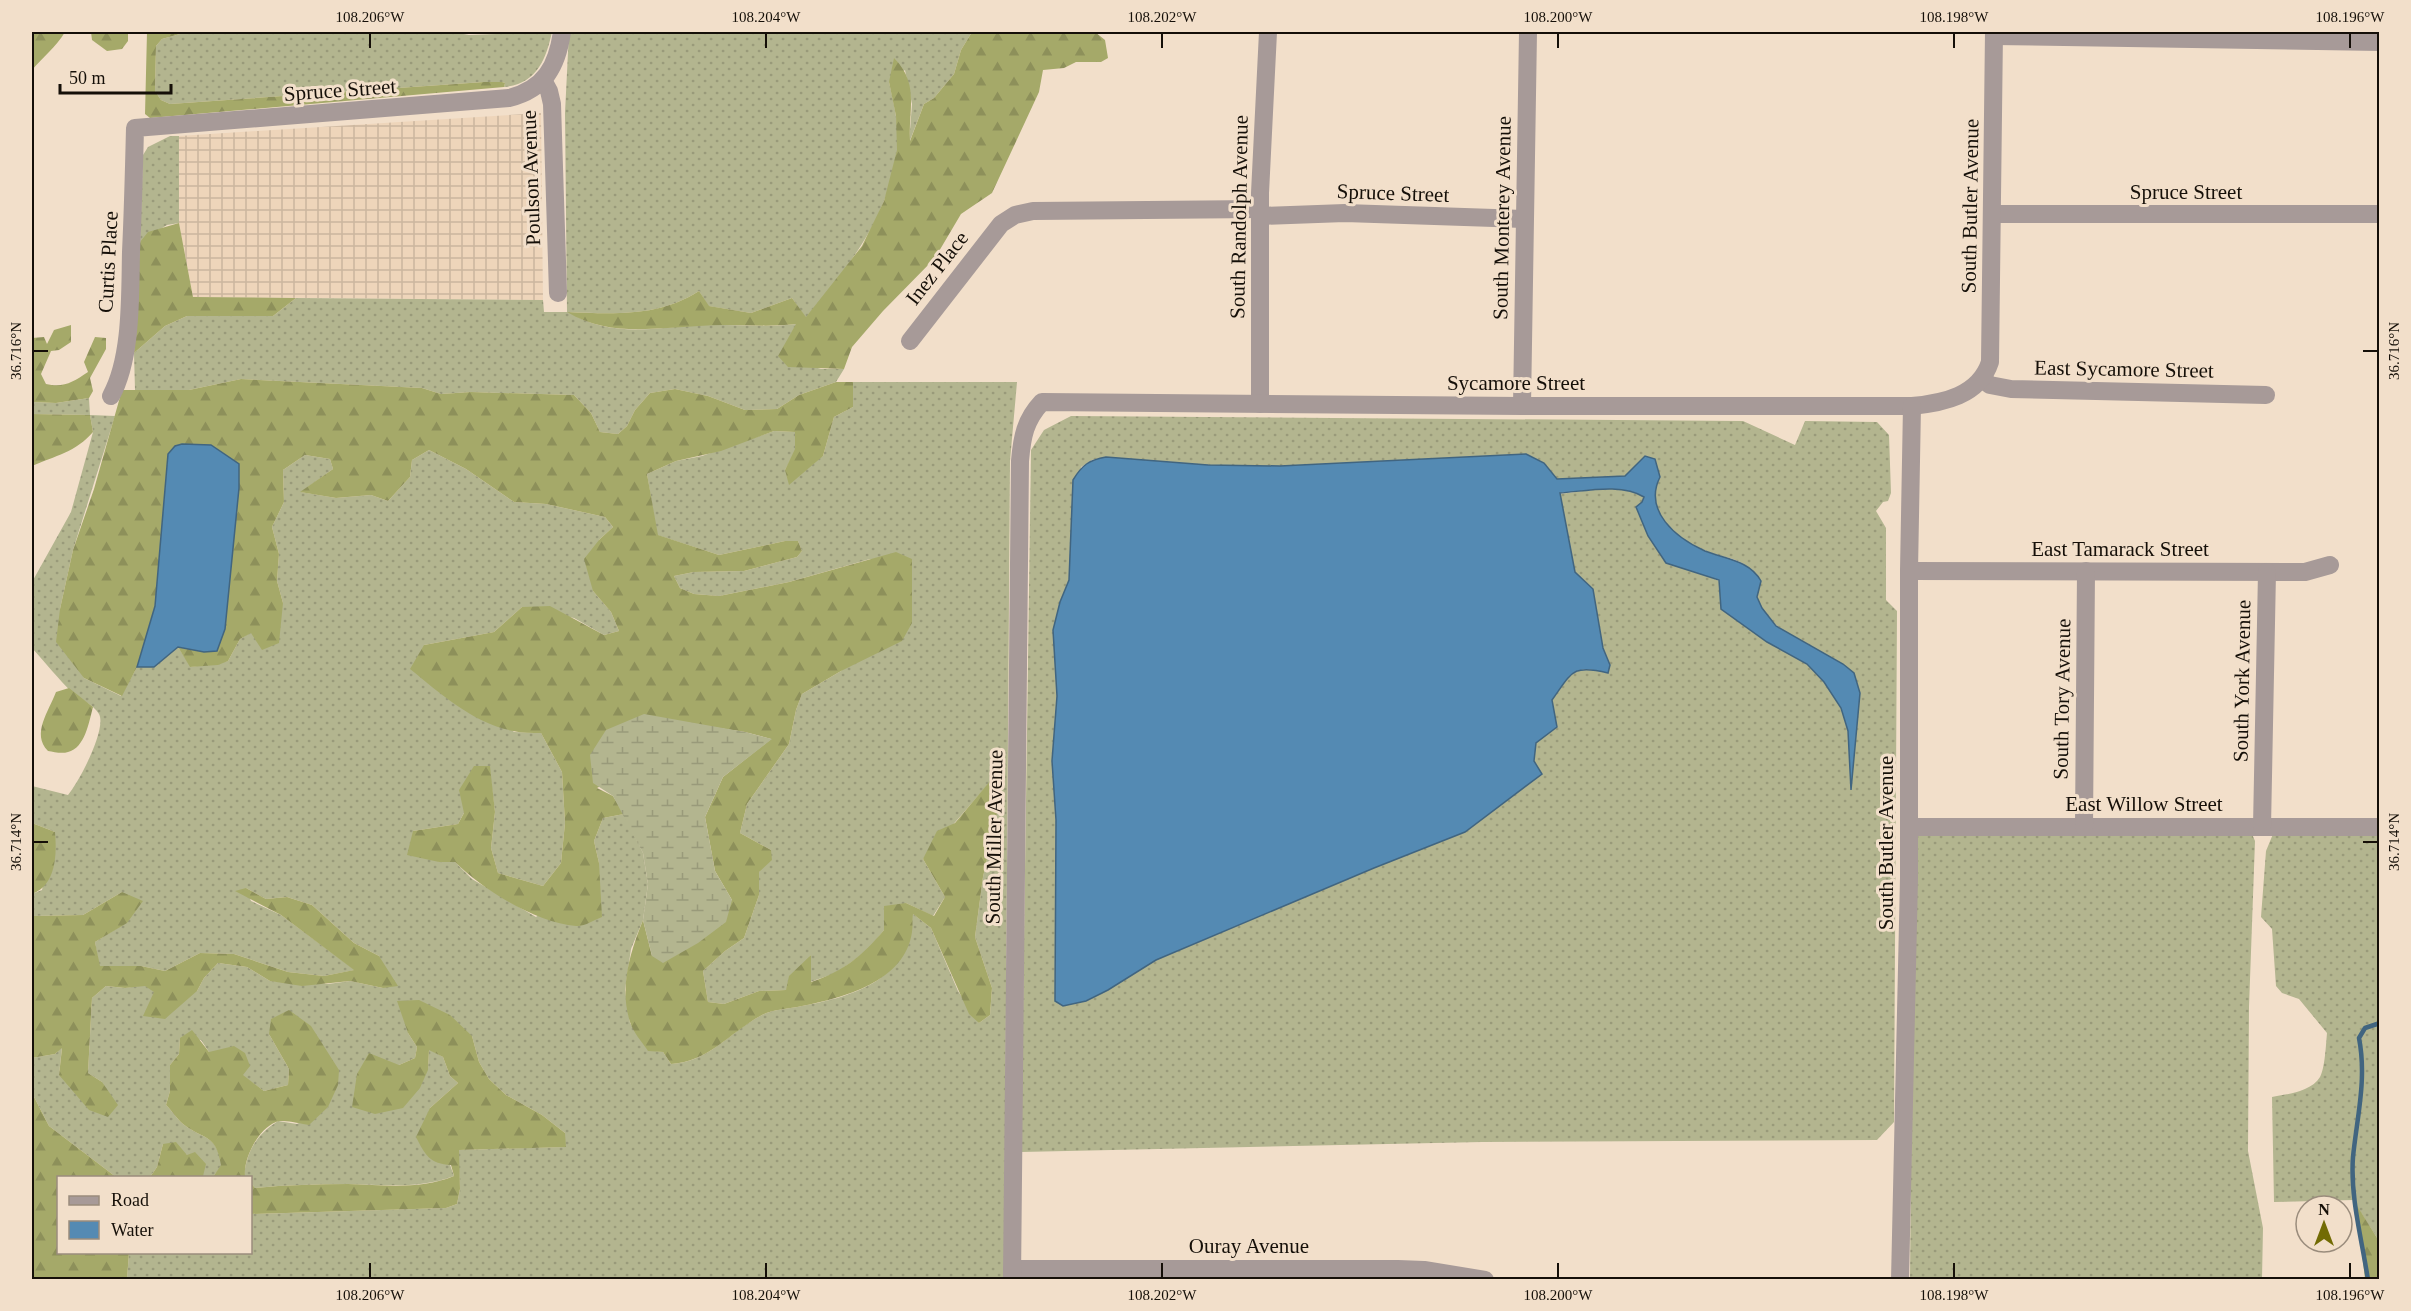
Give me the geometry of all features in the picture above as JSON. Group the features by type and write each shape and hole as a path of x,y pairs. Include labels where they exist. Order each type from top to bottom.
{"street":[{"name":"Poulson Avenue","path":"558,293 552,104 543,80 552,68 560,49 562,32"},
{"name":"South Randolph Avenue","path":"1260,404 1260,212 1268,32"},
{"name":"South Monterey Avenue","path":"1522,406 1528,32"},
{"path":"1994,34 2311,37 2379,42"},
{"name":"South Butler Avenue","path":"1982,379 1990,362 1991,349 1994,34"},
{"name":"Spruce Street","path":"135,128 491,101 523,94 543,80"},
{"name":"Curtis Place","path":"111,396 119,381 126,338 131,270 135,128"},
{"name":"Spruce Street","path":"1001,224 1015,216 1033,211 1345,213 1524,219"},
{"name":"Spruce Street","path":"1992,214 2379,214"},
{"name":"Inez Place","path":"909,341 1001,224"},
{"name":"Sycamore Street","path":"1042,402 1912,406 1926,405 1956,397 1973,388 1982,379"},
{"name":"East Sycamore Street","path":"1982,379 1990,385 2011,389 2266,395"},
{"name":"South Miller Avenue","path":"1012,1274 1020,461 1025,426 1032,412 1042,402"},
{"name":"South Butler Avenue","path":"1900,1280 1909,827 1909,571 1912,406"},
{"name":"East Tamarack Street","path":"1909,571 2306,572 2330,565"},
{"name":"South Tory Avenue","path":"2084,827 2086,571"},
{"name":"South York Avenue","path":"2262,827 2267,572"},
{"name":"East Willow Street","path":"1909,827 2379,827"},
{"name":"Ouray Avenue","path":"1012,1274 1398,1269 1424,1270 1485,1280"}],"shaded area":[{"path":"541,113 543,300 193,297 179,223 179,136"}],"green space":[{"path":"32,32 65,32 32,70"},
{"path":"91,32 128,32 128,41 122,49 107,51 92,40"},
{"path":"147,32 187,32 162,39 156,46 155,91 161,100 170,104 484,82 505,83 504,87 150,118 145,114"},
{"path":"187,32 452,32 469,35 552,32 547,52 538,68 525,81 515,85 504,87 505,83 502,82 484,82 170,104 161,100 155,91 156,46 162,39"},
{"path":"569,32 972,32 961,50 954,74 934,98 924,104 909,143 912,104 905,70 889,82 896,116 898,142 885,199 851,261 806,318 792,298 751,313 708,306 699,291 668,306 652,310 619,313 569,312 600,325 632,329 700,325 797,324 779,356 821,369 844,369 836,382 799,395 777,409 745,410 708,396 675,389 650,393 635,410 627,426 618,434 600,432 591,413 574,395 471,392 441,394 422,388 241,379 189,390 135,390 134,353 165,326 187,316 273,316 296,298 543,300 544,312 567,312 565,113"},
{"path":"972,32 1095,32 1105,40 1108,58 1101,62 1076,62 1064,68 1043,70 1039,92 992,193 961,214 935,258 883,311 852,347 844,369 788,367 778,356 796,324 631,329 599,325 567,312 619,313 652,310 668,306 699,291 709,306 751,313 792,298 806,317 862,246 884,201 897,150 896,116 889,82 894,58 902,68 910,88 910,141 924,104 934,98 954,74 961,50"},
{"path":"170,136 179,136 179,223 167,225 140,242 143,155 148,147"},
{"path":"179,223 193,297 296,298 273,316 187,316 165,326 134,353 140,242 148,232"},
{"path":"71,325 71,342 59,350 51,351 41,374 46,384 52,385 63,385 78,379 88,372 84,362 95,337 106,338 106,349 90,378 93,391 89,398 56,403 32,402 32,338 44,337 47,344 54,330"},
{"path":"241,379 422,388 441,394 471,392 574,395 591,413 600,432 618,434 627,426 635,410 650,393 675,389 708,396 745,410 777,409 799,395 836,382 853,382 853,407 834,417 823,456 789,485 785,470 795,449 795,432 774,431 721,451 676,461 647,474 658,535 719,555 785,541 798,541 802,551 797,557 744,571 694,572 674,576 680,588 694,594 719,596 789,582 896,552 912,559 912,623 902,641 841,671 802,694 789,744 747,804 740,833 771,850 772,860 759,872 759,895 744,938 703,971 708,1002 724,1004 759,991 786,990 789,976 811,955 811,982 843,968 868,948 884,930 884,906 906,903 934,916 945,897 923,859 937,831 955,823 991,780 999,804 983,877 975,937 992,988 990,1015 979,1023 969,1014 931,928 913,914 912,932 907,949 898,964 870,985 818,1003 766,1013 708,1052 685,1062 671,1064 663,1052 648,1051 631,1026 626,996 630,957 643,920 652,956 732,900 715,871 705,817 723,777 771,739 706,726 597,788 613,796 624,814 603,818 594,841 599,863 602,917 586,924 576,926 560,923 527,912 480,883 455,862 439,862 407,855 413,831 458,824 464,813 459,790 474,766 490,766 495,812 491,848 498,873 543,886 561,863 565,823 562,772 541,733 520,732 498,727 471,714 446,697 410,669 424,645 494,632 522,607 550,606 604,635 619,631 611,612 593,591 584,559 613,527 605,517 546,504 514,502 466,469 429,450 412,460 410,477 388,501 371,495 336,498 300,492 333,469 330,459 305,455 283,470 284,502 272,527 279,554 277,581 283,603 279,643 262,650 251,633 240,639 228,661 218,665 190,667 178,647 204,652 239,488 239,464 211,445 168,454 155,606 137,667 122,696 84,678 56,642 60,609 73,550 94,489 122,390 189,390"},
{"path":"853,382 1017,382 1010,461 1004,1279 127,1279 129,1254 252,1254 252,1214 446,1208 457,1204 460,1189 458,1150 565,1147 565,1133 542,1115 506,1095 489,1079 479,1062 472,1036 408,1033 417,1047 415,1058 399,1065 357,1074 428,1069 429,1049 443,1057 450,1076 458,1083 430,1108 454,1176 441,1180 402,1185 325,1184 255,1188 252,1184 252,1176 244,1176 247,1159 258,1138 278,1121 297,1124 328,1107 269,1034 289,1069 288,1085 264,1091 209,1052 201,1040 180,1038 179,1054 170,1065 170,1091 166,1105 183,1124 208,1139 216,1147 222,1165 214,1176 203,1176 187,1155 163,1144 157,1167 151,1176 115,1176 49,1126 32,1093 32,1058 55,1054 62,1047 59,1075 102,1082 88,1073 92,998 106,986 125,988 145,985 154,991 197,991 204,978 218,963 247,967 270,981 328,984 350,981 383,988 379,956 354,943 312,905 287,897 266,899 246,888 251,901 281,915 355,970 324,976 288,972 234,954 200,953 165,971 141,966 99,966 95,942 127,922 122,892 83,915 32,916 32,894 42,890 55,832 32,823 32,786 68,795 91,755 99,731 99,714 73,693 32,648 32,582 71,512 93,432 90,415 115,416 73,550 60,609 84,678 121,696 137,667 154,667 178,647 191,667 228,661 240,639 283,603 277,581 279,554 272,527 284,502 283,470 305,455 330,459 333,469 301,492 336,498 371,495 388,501 410,477 412,460 429,450 466,469 514,502 546,504 605,517 613,527 599,540 593,591 611,612 619,631 604,635 574,618 522,607 494,632 424,645 514,732 541,733 562,772 565,823 561,863 543,886 498,873 491,848 495,812 489,766 458,824 413,831 439,862 455,862 472,879 536,917 599,863 594,841 603,818 624,814 643,853 648,884 643,920 631,949 625,990 630,1023 648,1050 663,1052 671,1064 697,1058 766,1013 823,1002 861,989 878,980 903,954 910,935 912,913 931,928 958,991 979,1023 990,1015 992,988 975,937 983,877 999,804 991,781 923,859 945,897 933,916 906,903 867,951 836,973 810,982 811,955 786,990 759,991 724,1004 708,1002 703,971 744,938 759,895 759,872 771,850 740,833 747,804 789,744 802,694 841,671 912,576 912,560 870,559 789,582 719,596 694,594 680,588 674,576 694,572 744,571 797,557 802,551 798,541 785,541 719,555 657,535 647,474 676,461 702,456 774,431 796,432 796,449 785,470 823,456 834,417 853,407"},
{"path":"89,398 90,415 32,414 32,402 56,403"},
{"path":"32,414 90,415 93,432 72,449 32,466"},
{"path":"1071,416 1743,421 1795,445 1805,421 1877,422 1889,435 1891,493 1888,501 1883,502 1876,511 1886,528 1886,600 1897,611 1894,1122 1877,1140 1482,1142 1021,1152 1031,450 1044,430","holes":["1526,454 1544,463 1557,479 1625,476 1635,466 1660,477 1656,489 1656,501 1659,512 1673,531 1693,545 1744,564 1761,581 1758,599 1763,611 1773,622 1785,632 1854,673 1851,785 1848,731 1841,708 1824,682 1807,664 1767,642 1721,609 1719,581 1702,573 1642,502 1644,497 1625,490 1614,489 1560,494 1575,572 1593,589 1603,648 1610,665 1608,673 1596,670 1580,670 1574,673 1552,700 1557,727 1536,742 1534,761 1542,774 1465,832 1156,960 1108,990 1055,1001 1056,820 1052,761 1060,602 1069,580 1081,467 1092,460 1106,457 1208,465 1280,466"]},
{"path":"69,688 93,707 88,727 74,750 63,753 48,751 41,737 43,722 56,692"},
{"path":"644,714 772,739 723,777 705,817 715,871 732,900 726,922 698,943 663,963 652,956 643,920 648,884 643,853 613,796 593,783 590,755 606,730"},
{"path":"32,823 55,832 56,850 53,868 46,884 32,894"},
{"path":"2252,834 2255,841 2249,1007 2248,1151 2263,1228 2262,1279 1910,1280 1914,843 1918,836"},
{"path":"2273,834 2379,834 2379,1241 2354,1202 2354,1194 2294,1194 2294,1201 2274,1202 2272,1097 2298,1092 2316,1082 2323,1068 2327,1033 2299,999 2282,993 2276,986 2272,929 2261,917 2266,851"},
{"path":"246,888 266,899 287,897 312,905 354,943 379,956 398,986 383,988 350,981 302,986 270,981 247,967 218,963 204,978 197,991 165,1019 143,1016 154,992 145,986 125,988 106,986 92,998 88,1073 102,1082 118,1105 108,1117 89,1110 59,1075 62,1048 55,1054 32,1058 32,916 83,915 122,892 143,901 127,923 95,942 100,966 141,966 165,971 200,953 234,954 288,972 324,976 354,970 281,915 235,891"},
{"path":"419,1000 450,1015 472,1036 479,1062 489,1079 506,1095 542,1115 565,1133 566,1147 459,1150 460,1189 457,1204 446,1208 252,1214 252,1184 255,1188 325,1184 402,1186 428,1183 454,1176 451,1165 438,1163 429,1157 416,1137 430,1108 458,1083 450,1076 443,1057 429,1050 428,1070 420,1088 403,1108 375,1114 352,1107 357,1074 369,1053 399,1065 415,1058 417,1047 408,1033 397,1001"},
{"path":"289,1010 311,1026 339,1070 338,1085 328,1107 309,1125 283,1121 276,1122 263,1131 253,1145 245,1176 214,1176 221,1165 216,1147 208,1138 183,1124 166,1105 170,1091 170,1065 179,1054 180,1038 192,1030 209,1052 234,1046 245,1053 250,1066 243,1075 264,1091 288,1085 289,1069 269,1034 271,1019"},
{"path":"32,1093 49,1126 115,1176 57,1176 57,1254 129,1254 127,1279 32,1279"},
{"path":"176,1142 187,1155 195,1152 206,1164 203,1176 151,1176 157,1167 163,1144"},
{"path":"2356,1204 2379,1241 2379,1279 2365,1279"}],"water":[{"path":"182,444 211,445 239,464 239,488 225,629 217,651 204,652 178,647 154,667 137,667 155,606 168,454 175,446"},
{"path":"1526,454 1544,463 1557,479 1625,476 1645,456 1655,459 1660,477 1656,489 1656,501 1665,522 1683,539 1705,551 1736,561 1750,569 1761,581 1757,597 1762,608 1776,626 1843,664 1854,673 1860,693 1851,790 1848,731 1841,708 1824,682 1807,664 1767,642 1721,609 1719,580 1666,563 1648,536 1636,507 1644,497 1615,489 1560,493 1575,572 1593,589 1603,648 1610,665 1608,673 1587,669 1574,673 1552,700 1557,727 1536,743 1534,761 1542,774 1465,832 1156,960 1086,1001 1063,1006 1055,1001 1056,820 1052,761 1057,696 1053,630 1060,602 1069,580 1073,480 1080,470 1090,462 1106,457 1208,465 1280,466"}],"waterway":[{"path":"2368,1280 2353,1187 2353,1157 2362,1083 2359,1038 2365,1028 2380,1023"}]}
